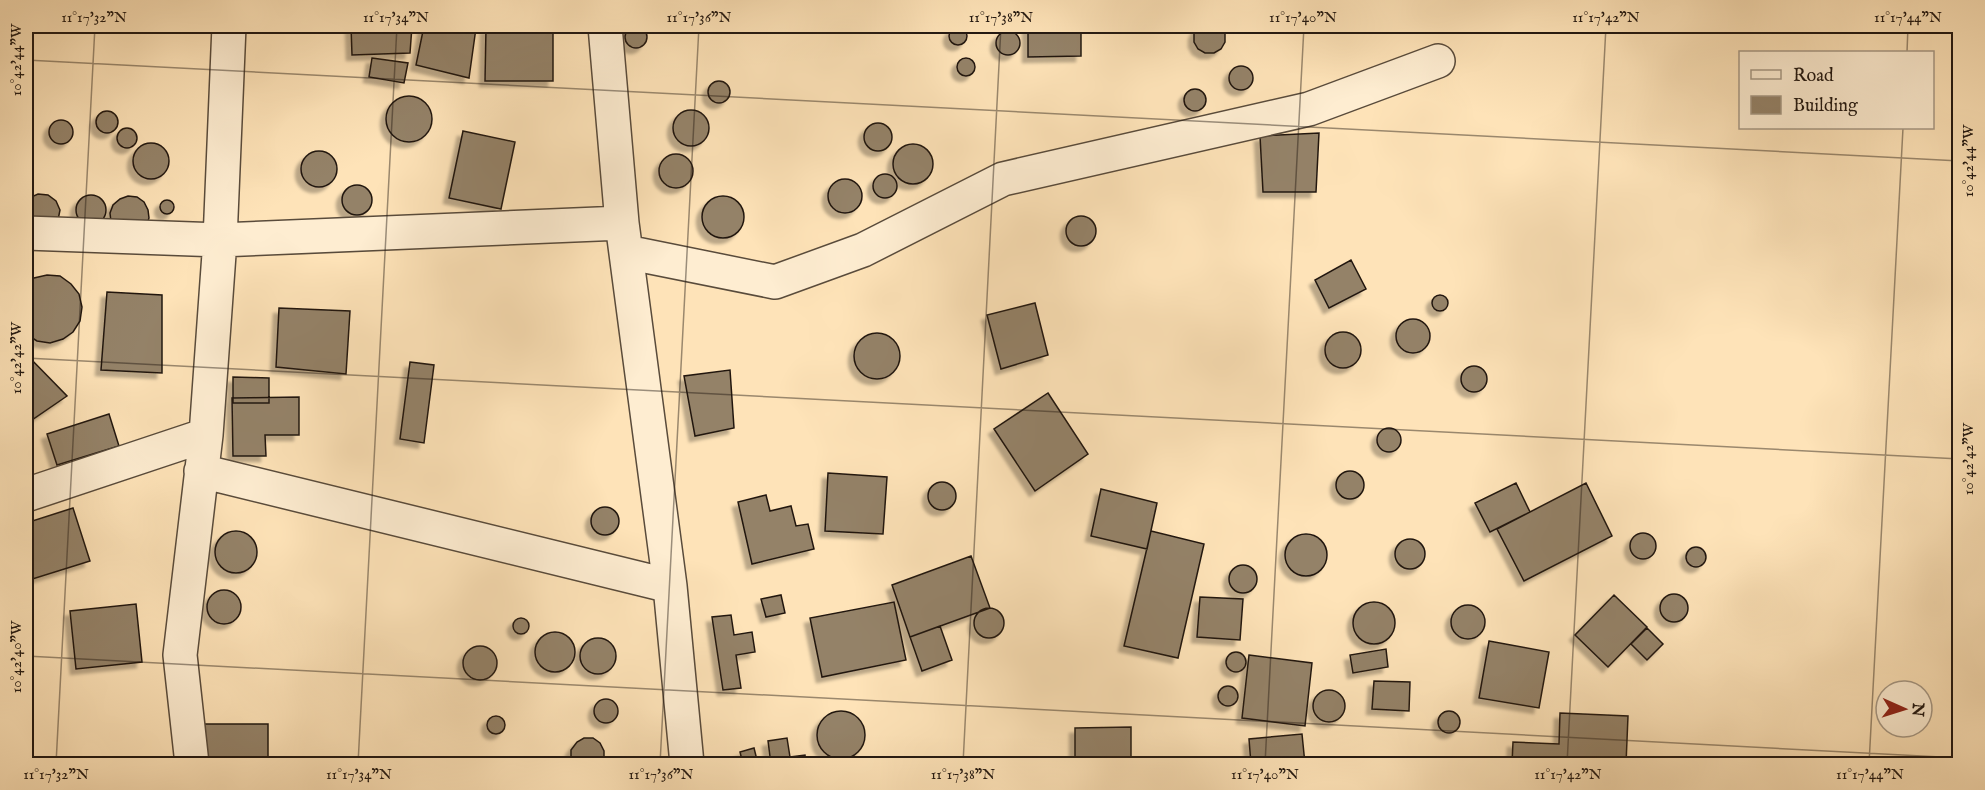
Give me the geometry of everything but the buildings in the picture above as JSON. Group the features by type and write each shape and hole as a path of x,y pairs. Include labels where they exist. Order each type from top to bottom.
{"street":[{"path":"192,765 180,656 206,435 220,240 229,26"},
{"path":"605,26 624,238 670,586 683,764"},
{"path":"26,233 220,240 624,238 775,282 863,250 1003,179 1309,109 1438,61"},
{"path":"26,495 206,435"},
{"path":"201,471 670,586"}]}
